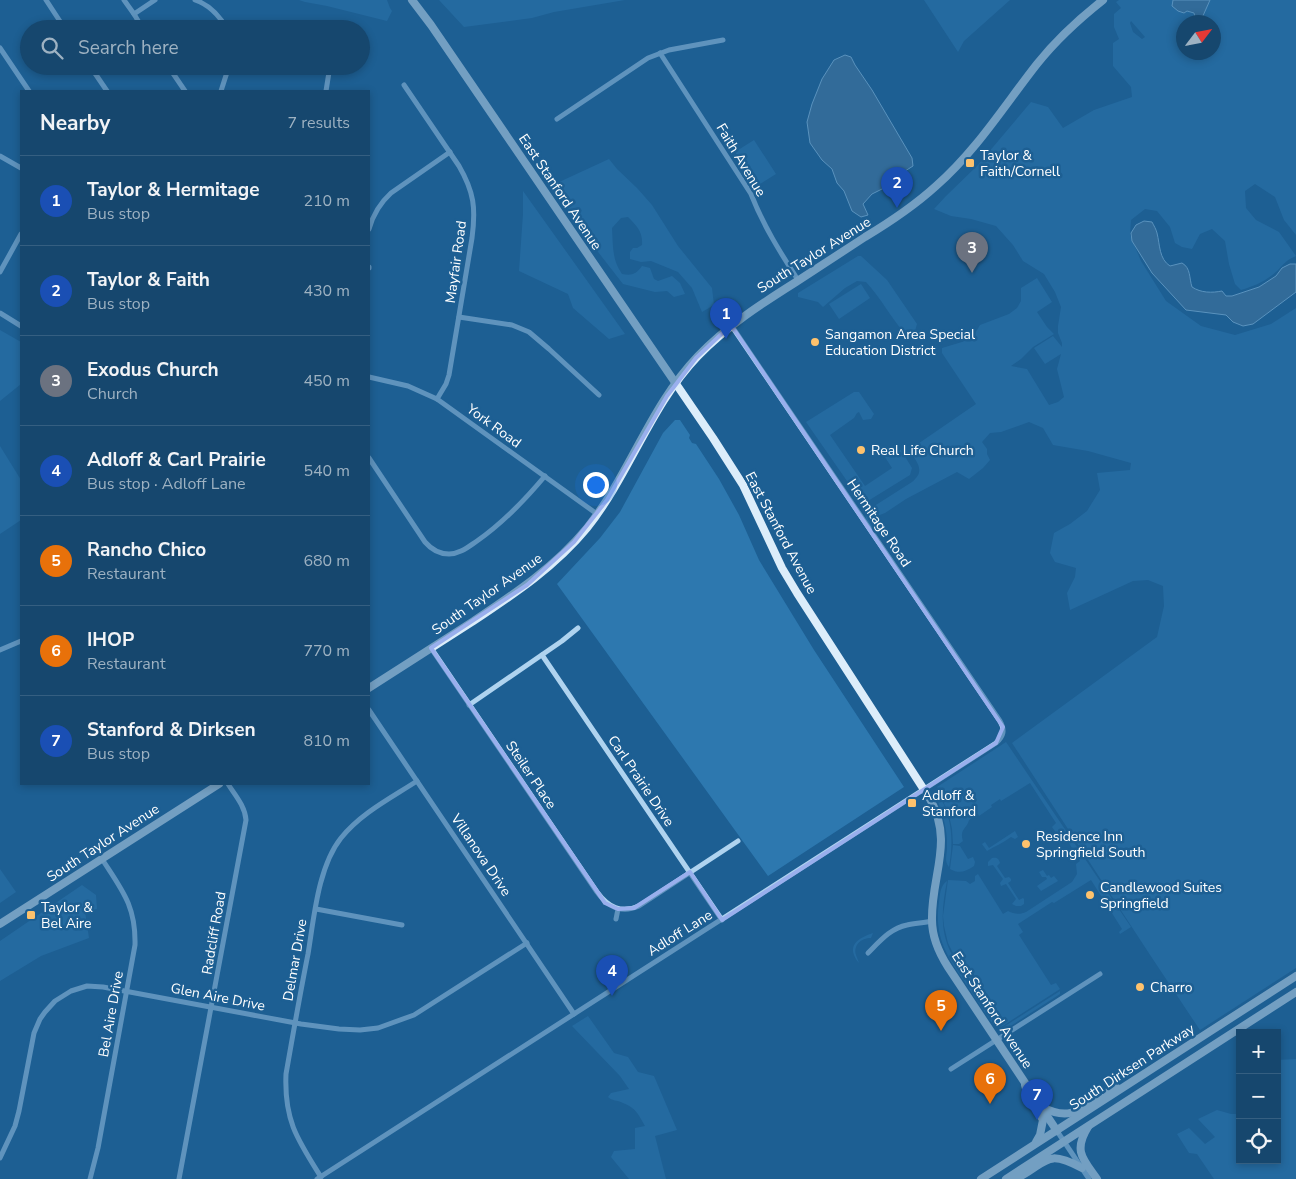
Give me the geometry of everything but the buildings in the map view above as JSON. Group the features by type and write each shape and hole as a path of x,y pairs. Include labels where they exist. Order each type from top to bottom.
{"main road":[{"name":"East Stanford Avenue","path":"412,0 676,383 732,468 752,503 782,568 924,788 934,806 942,838 933,902 932,922 936,944 943,959 1057,1130"},
{"name":"South Taylor Avenue","path":"370,687 513,595 540,575 568,549 597,514 615,487 654,416 676,383 696,358 731,325 898,216 936,187 982,138 1048,52 1072,26 1103,0"},
{"name":"South Taylor Avenue","path":"0,924 217,785"},
{"name":"South Dirksen Parkway","path":"981,1179 1296,976"},
{"name":"South Dirksen Parkway","path":"1006,1179 1296,992"},
{"path":"1024,1080 1028,1096 1043,1120 1040,1135 1033,1146"},
{"path":"1042,1107 1056,1113 1070,1114 1107,1092 1128,1085"},
{"path":"1089,1126 1081,1142 1080,1152 1097,1179"},
{"path":"1012,1179 1052,1158 1060,1158 1082,1168"}],"street":[{"path":"46,0 59,20"},
{"path":"124,0 138,20"},
{"path":"134,14 155,0"},
{"path":"195,0 209,7 218,14 221,20"},
{"path":"557,119 648,58 660,52 723,40"},
{"path":"0,48 28,90"},
{"name":"Faith Avenue","path":"660,52 751,194 770,236 798,280"},
{"path":"96,75 106,90"},
{"path":"174,75 184,90"},
{"path":"221,90 226,75"},
{"path":"326,90 329,75"},
{"name":"Mayfair Road","path":"404,85 467,179 474,209 472,238 449,374 446,384 437,398"},
{"path":"370,227 376,212 391,193 450,152"},
{"path":"0,156 20,167"},
{"path":"0,272 20,236"},
{"path":"0,313 20,325"},
{"path":"459,317 519,327 529,332 598,395"},
{"name":"Hermitage Road","path":"731,325 1000,721 1003,727 1002,736"},
{"name":"York Road","path":"370,377 408,386 437,398 597,514"},
{"path":"370,459 428,546 436,551 448,554 466,548 508,517 520,506 545,476"},
{"path":"469,705 578,628"},
{"path":"0,650 20,641"},
{"name":"Steiler Place","path":"431,648 597,892 605,903 618,908"},
{"name":"Carl Prairie Drive","path":"542,655 722,920"},
{"name":"Villanova Drive","path":"370,711 574,1014"},
{"name":"Adloff Lane","path":"319,1178 996,743 1002,736"},
{"name":"Delmar Drive","path":"319,1178 295,1132 286,1104 285,1089 286,1074 320,885 332,854 340,840 359,820 417,781"},
{"name":"Radcliff Road","path":"179,1179 246,820 243,808 229,785"},
{"path":"616,919 618,908 630,909 639,906 738,841"},
{"name":"Bel Aire Drive","path":"90,1179 98,1148 127,991 136,930 132,913 122,890 102,859"},
{"path":"316,909 402,924"},
{"path":"868,953 883,938 897,928 910,924 932,922"},
{"name":"Glen Aire Drive","path":"0,1158 15,1126 36,1026 45,1012 61,997 71,991 95,986 295,1022 339,1029 360,1030 378,1028 414,1015 527,943"},
{"path":"951,1069 1100,974"},
{"path":"1184,1048 1191,1060"},
{"path":"1057,1130 1090,1179"}],"highlighted area":[{"path":"731,325 1003,727 996,743 722,920 690,872 634,908 618,909 605,903 431,648 527,585 574,542 607,500 667,396 696,358"}],"shaded area":[{"path":"299,0 387,0 392,11 387,21"},
{"path":"439,0 625,0 554,12 532,18 464,27"},
{"path":"924,0 1010,0 964,41 958,52"},
{"path":"1119,0 1296,0 1296,235 1284,220 1275,197 1255,184 1245,191 1246,208 1256,220 1279,232 1296,256 1287,261 1273,275 1241,290 1235,284 1225,241 1212,229 1200,234 1192,249 1175,243 1170,227 1157,211 1145,209 1131,220 1130,235 1141,261 1166,301 1201,326 1235,335 1271,324 1296,308 1296,968 1200,1030 1012,743 1157,637 1164,606 1163,586 1148,580 1133,581 1070,610 1067,593 1075,577 1076,568 1055,562 1050,553 1054,533 1087,511 1100,490 1097,473 1130,470 1131,463 1088,451 1053,445 1043,428 1029,422 1001,432 990,433 982,442 987,449 990,460 969,479 957,472 906,499 874,518 871,524 874,532 866,518 866,513 869,516 868,510 912,482 919,474 919,466 909,450 976,404 942,353 942,348 962,342 974,335 980,325 1009,314 1017,308 1021,301 1021,288 1037,278 1052,302 1037,312 1054,334 1033,347 1011,366 1027,369 1049,405 1058,402 1064,397 1057,369 1061,354 1045,364 1034,348 1053,336 1062,347 1058,333 1061,307 1055,292 1044,274 1023,261 1013,245 996,226 951,216 934,209 977,166 1031,102 1048,107 1063,128 1094,110 1132,97 1131,87 1113,66 1113,43 1119,39 1114,27 1114,14 1121,8 1116,2","holes":["1131,21 1145,37 1142,39 1133,32"]},
{"path":"1173,0 1210,0 1203,15 1194,15 1194,13 1187,11 1184,13 1172,6"},
{"path":"845,55 851,57 872,90 912,158 913,166 886,187 872,194 863,204 868,215 861,217 852,211 844,191 837,183 832,169 822,160 810,143 807,122 822,79 834,60"},
{"path":"754,140 776,174 757,186 735,152"},
{"path":"609,159 652,205 678,246 712,288 714,305 702,312 692,288 678,272 651,261 641,262 630,259 630,252 633,248 642,245 642,236 628,217 621,218 612,228 615,258 622,274 634,274 642,266 650,268 654,279 658,281 672,276 680,283 685,294 674,297 667,291 655,292 623,284 581,230 555,192 557,183"},
{"path":"523,191 625,334 609,339 573,308 568,294 519,271"},
{"path":"1144,221 1152,222 1157,233 1160,251 1166,263 1170,266 1182,263 1185,265 1192,287 1195,289 1207,292 1222,291 1226,296 1232,296 1259,287 1276,276 1282,268 1290,264 1296,264 1296,292 1253,324 1243,326 1233,322 1226,315 1186,310 1152,273 1132,241 1131,233 1136,225"},
{"path":"858,256 861,256 887,280 917,324 915,331 906,335 866,282 857,281 845,288 823,307 818,302 798,297 798,293"},
{"path":"861,284 870,298 839,319 829,304"},
{"path":"0,330 20,341 20,385 0,401"},
{"path":"854,392 859,392 874,414 871,419 863,420 859,412 854,418 830,435 865,486 892,468 881,451 884,446 889,450 901,450 912,468 910,475 863,504 806,422"},
{"path":"675,420 680,420 690,435 689,438 692,443 696,444 719,479 739,515 759,560 814,650 904,787 768,876 557,584 600,538 620,512 663,433"},
{"path":"0,446 20,478 20,521 0,534"},
{"path":"1006,742 1131,927 1120,934 1119,932 1122,929 1091,880 1018,924 1023,932 1019,935 1051,985 1056,983 1060,989 1001,1027 955,957 948,943 943,916 948,880 966,881 970,884 975,881 975,876 978,874 1003,914 1008,911 1022,914 1072,882 1077,874 1076,864 1080,861 1064,835 1059,837 1052,827 1056,823 1030,783 1001,801 1000,799 979,816 978,814 969,820 962,834 963,841 959,844 953,844 949,815 937,787"},
{"path":"938,793 943,802 951,829 949,867 946,860 946,828 935,795"},
{"path":"1015,831 1018,837 1015,839 1011,837 987,851 982,844 985,842 989,848"},
{"path":"953,845 960,846 968,859 973,857 974,866 962,872 950,869"},
{"path":"992,858 999,860 1000,863 997,866 1005,878 1009,877 1011,879 1008,883 1019,900 1024,899 1024,904 1021,906 1012,904 1016,899 1006,884 1001,886 1000,883 1003,879 993,865 988,866 988,862"},
{"path":"0,869 16,892 0,903"},
{"path":"1043,870 1047,876 1049,875 1051,878 1054,876 1058,881 1041,891 1037,886 1047,879 1042,877 1039,872"},
{"path":"947,881 943,927 948,946 1001,1029 995,1027 952,962 943,944 938,925 938,914 941,890"},
{"path":"82,885 96,895 97,909 85,911 89,938 41,956 0,981 0,941"},
{"path":"873,933 871,938 861,941 857,945 855,951 859,963 853,952 853,947 858,940"},
{"path":"1060,991 1060,994 1009,1027 1002,1029 1002,1028"},
{"path":"588,1016 614,1053 628,1057 638,1072 654,1076 677,1130 655,1136 666,1179 629,1179 611,1157 614,1151 635,1149 635,1128 645,1126 631,1107 608,1097 611,1093 629,1089 620,1076 572,1026"},
{"path":"1296,1059 1296,1179 1214,1179 1197,1154 1189,1153 1177,1134 1189,1128 1205,1144 1215,1137 1198,1119 1217,1110 1236,1114 1236,1164 1281,1164 1281,1060"}],"place":[{"name":"Taylor & Faith/Cornell","path":"970,163"},
{"name":"Taylor & Faith","path":"897,208"},
{"name":"Exodus Church","path":"972,273"},
{"name":"Taylor & Hermitage","path":"726,339"},
{"name":"Sangamon Area Special Education District","path":"815,342"},
{"name":"Real Life Church","path":"861,450"},
{"name":"Adloff & Stanford","path":"912,803"},
{"name":"Residence Inn Springfield South","path":"1026,844"},
{"name":"Candlewood Suites Springfield","path":"1090,895"},
{"name":"Taylor & Bel Aire","path":"31,915"},
{"name":"Charro","path":"1140,987"},
{"name":"Adloff & Carl Prairie","path":"612,996"},
{"name":"Rancho Chico","path":"941,1031"},
{"name":"IHOP","path":"990,1104"},
{"name":"Stanford & Dirksen","path":"1037,1120"}]}
